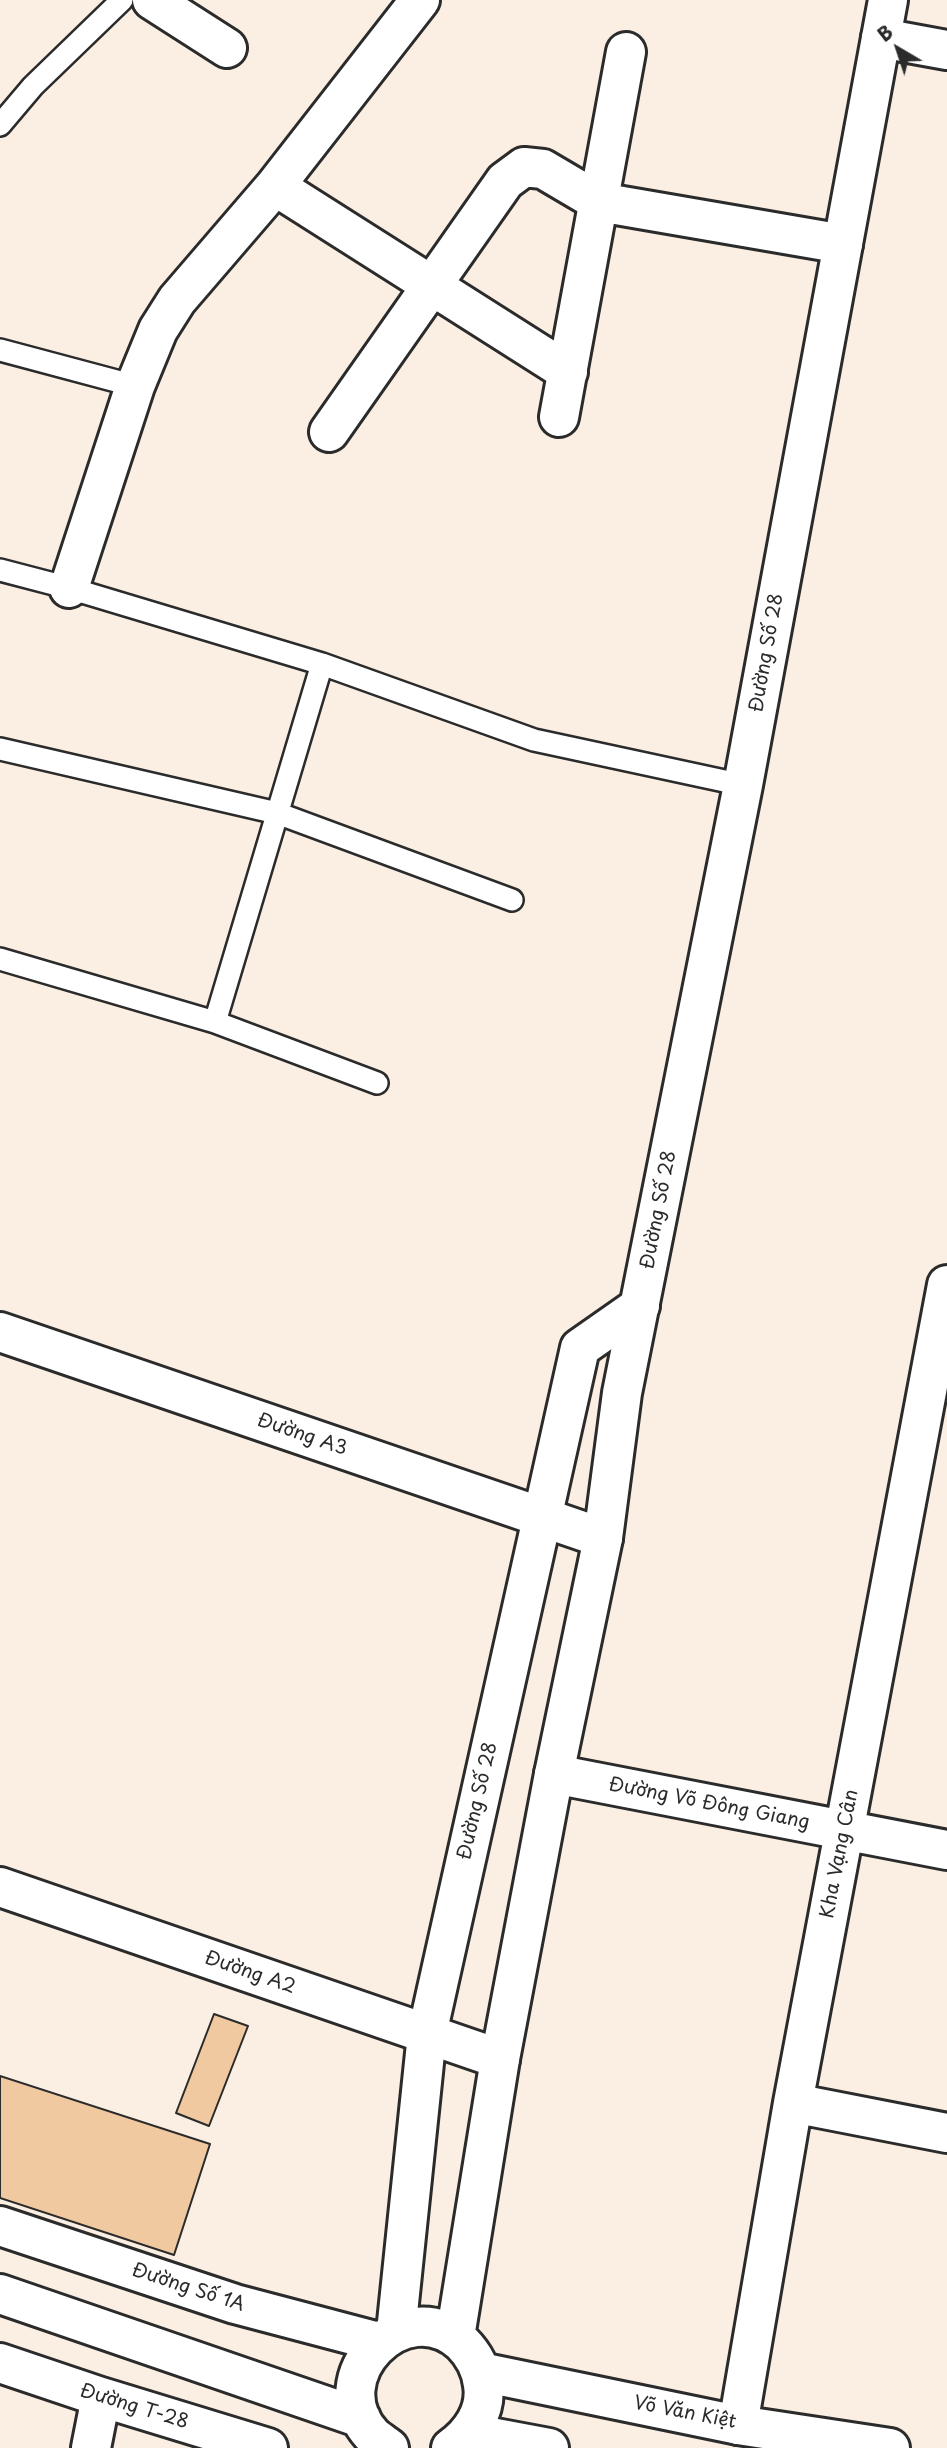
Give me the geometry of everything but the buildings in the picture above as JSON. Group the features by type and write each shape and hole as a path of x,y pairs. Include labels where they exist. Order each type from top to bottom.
{"street":[{"path":"152,0 228,48"},
{"path":"69,588 135,386 158,330 177,300 275,186 420,0"},
{"name":"Đường Số 28","path":"455,2337 500,2059 554,1774 604,1538 622,1393 743,785 888,0"},
{"path":"881,38 947,50"},
{"path":"559,417 626,52"},
{"path":"329,432 505,181 524,167 543,169 599,202 843,244"},
{"path":"275,186 568,372"},
{"name":"Kha Vạng Cân","path":"738,2425 793,2103 947,1285"},
{"name":"Đường Số 28","path":"388,2337 427,2034 580,1348 640,1306"},
{"name":"Đường A3","path":"0,1332 604,1538"},
{"name":"Đường Võ Đông Giang","path":"554,1774 947,1850"},
{"name":"Đường A2","path":"0,1888 500,2059"},
{"path":"793,2103 947,2133"},
{"name":"Đường Số 1A","path":"0,2226 235,2304 388,2337"},
{"path":"0,2294 361,2418"},
{"path":"389,2448 372,2435 361,2418 356,2398 357,2377 365,2358 388,2337 416,2327 437,2329 455,2337 471,2353 481,2372 485,2393 480,2415 460,2441"},
{"name":"Đường T-28","path":"0,2362 101,2397 268,2448"},
{"name":"Võ Văn Kiệt","path":"481,2372 738,2425 890,2448"},
{"path":"91,2448 101,2397"},
{"path":"460,2441 550,2448"}],"lane":[{"path":"0,125 33,86 122,0"},
{"path":"0,350 135,386"},
{"path":"0,570 322,664 534,740 743,785"},
{"path":"215,1022 322,664"},
{"path":"0,749 277,813 512,900"},
{"path":"0,959 215,1022 377,1083"}]}
